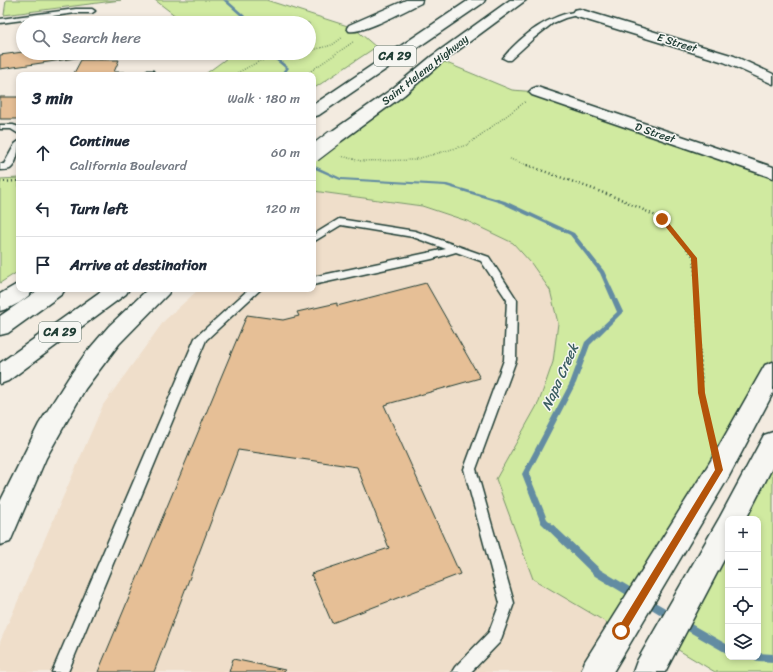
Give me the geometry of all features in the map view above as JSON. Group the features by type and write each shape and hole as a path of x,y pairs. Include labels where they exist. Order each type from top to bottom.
{"main road":[{"name":"Saint Helena Highway","path":"316,110 478,0"},
{"name":"Saint Helena Highway","path":"316,153 335,146 437,60 519,0"},
{"path":"478,30 530,0"},
{"path":"0,304 19,292"},
{"name":"CA 29","path":"0,327 51,292"},
{"name":"CA 29","path":"0,375 115,292"},
{"path":"0,533 39,446 63,403 87,368 112,338 158,292"},
{"path":"0,380 62,330"},
{"path":"596,672 719,470 773,372"},
{"path":"734,516 773,442"},
{"path":"652,665 725,532"}],"street":[{"path":"354,28 377,19 416,0"},
{"name":"E Street","path":"579,13 729,59 773,80"},
{"name":"D Street","path":"537,92 773,173"}],"lane":[{"path":"38,16 76,11 92,11"},
{"path":"507,58 527,40 552,21 559,17 579,13"},
{"path":"0,21 16,19"},
{"path":"0,127 13,127 16,129"},
{"path":"0,167 7,167 16,150"},
{"path":"316,237 339,222 415,234 485,259 512,300 510,360 470,469 507,603 496,637 460,672"},
{"path":"316,280 432,256 456,249"},
{"path":"60,672 201,338 253,292"}],"path":[{"path":"309,72 353,42 361,31 354,28 338,42 327,47 316,49"},
{"path":"237,72 265,60"},
{"path":"335,146 361,161 413,160 467,145 537,92"},
{"path":"510,159 623,200 662,219 694,258 702,393 719,470"},
{"path":"0,182 16,181"}],"shaded area":[{"path":"316,191 422,206 467,221 513,243 531,263 550,290 558,323 553,362 539,402 496,480 621,631 596,672 0,672 0,642 103,405 164,321 196,292 316,292"}],"green space":[{"path":"6,0 121,0 4,15"},
{"path":"155,0 266,0 354,28 376,47 316,87 316,72 208,72 224,60 316,60 316,16 176,16"},
{"path":"437,59 512,90 537,92 773,173 773,371 621,631 533,579 496,479 539,402 553,362 558,323 550,290 531,263 513,243 467,221 422,206 316,191 316,158"},
{"path":"16,178 16,273 0,283 0,179"},
{"path":"773,442 773,672 715,672 665,642 725,532 725,660 761,660 761,516 734,516"}],"building":[{"path":"16,53 16,60 62,60 0,69 0,55"},
{"path":"81,60 119,60 114,72 75,72"},
{"path":"0,97 16,97 16,119 0,119"},
{"path":"426,283 480,378 384,405 460,574 332,623 311,574 389,548 357,467 238,450 154,672 98,672 247,315 283,320 299,316 297,312 337,303 337,306"},
{"path":"233,659 285,670 284,672 229,672"}],"waterway":[{"name":"Napa Creek","path":"225,0 243,16"},
{"name":"Napa Creek","path":"277,60 287,68 284,72"},
{"name":"Napa Creek","path":"316,167 340,179 445,185 503,202 572,234 602,272 620,312 587,344 573,383 525,474 544,521 598,573 635,595"},
{"name":"Napa Creek","path":"646,601 671,616"},
{"name":"Napa Creek","path":"682,623 725,648"},
{"name":"Napa Creek","path":"761,657 773,658"}],"route":[{"path":"621,631 719,470 702,393 694,258 662,219"}]}
